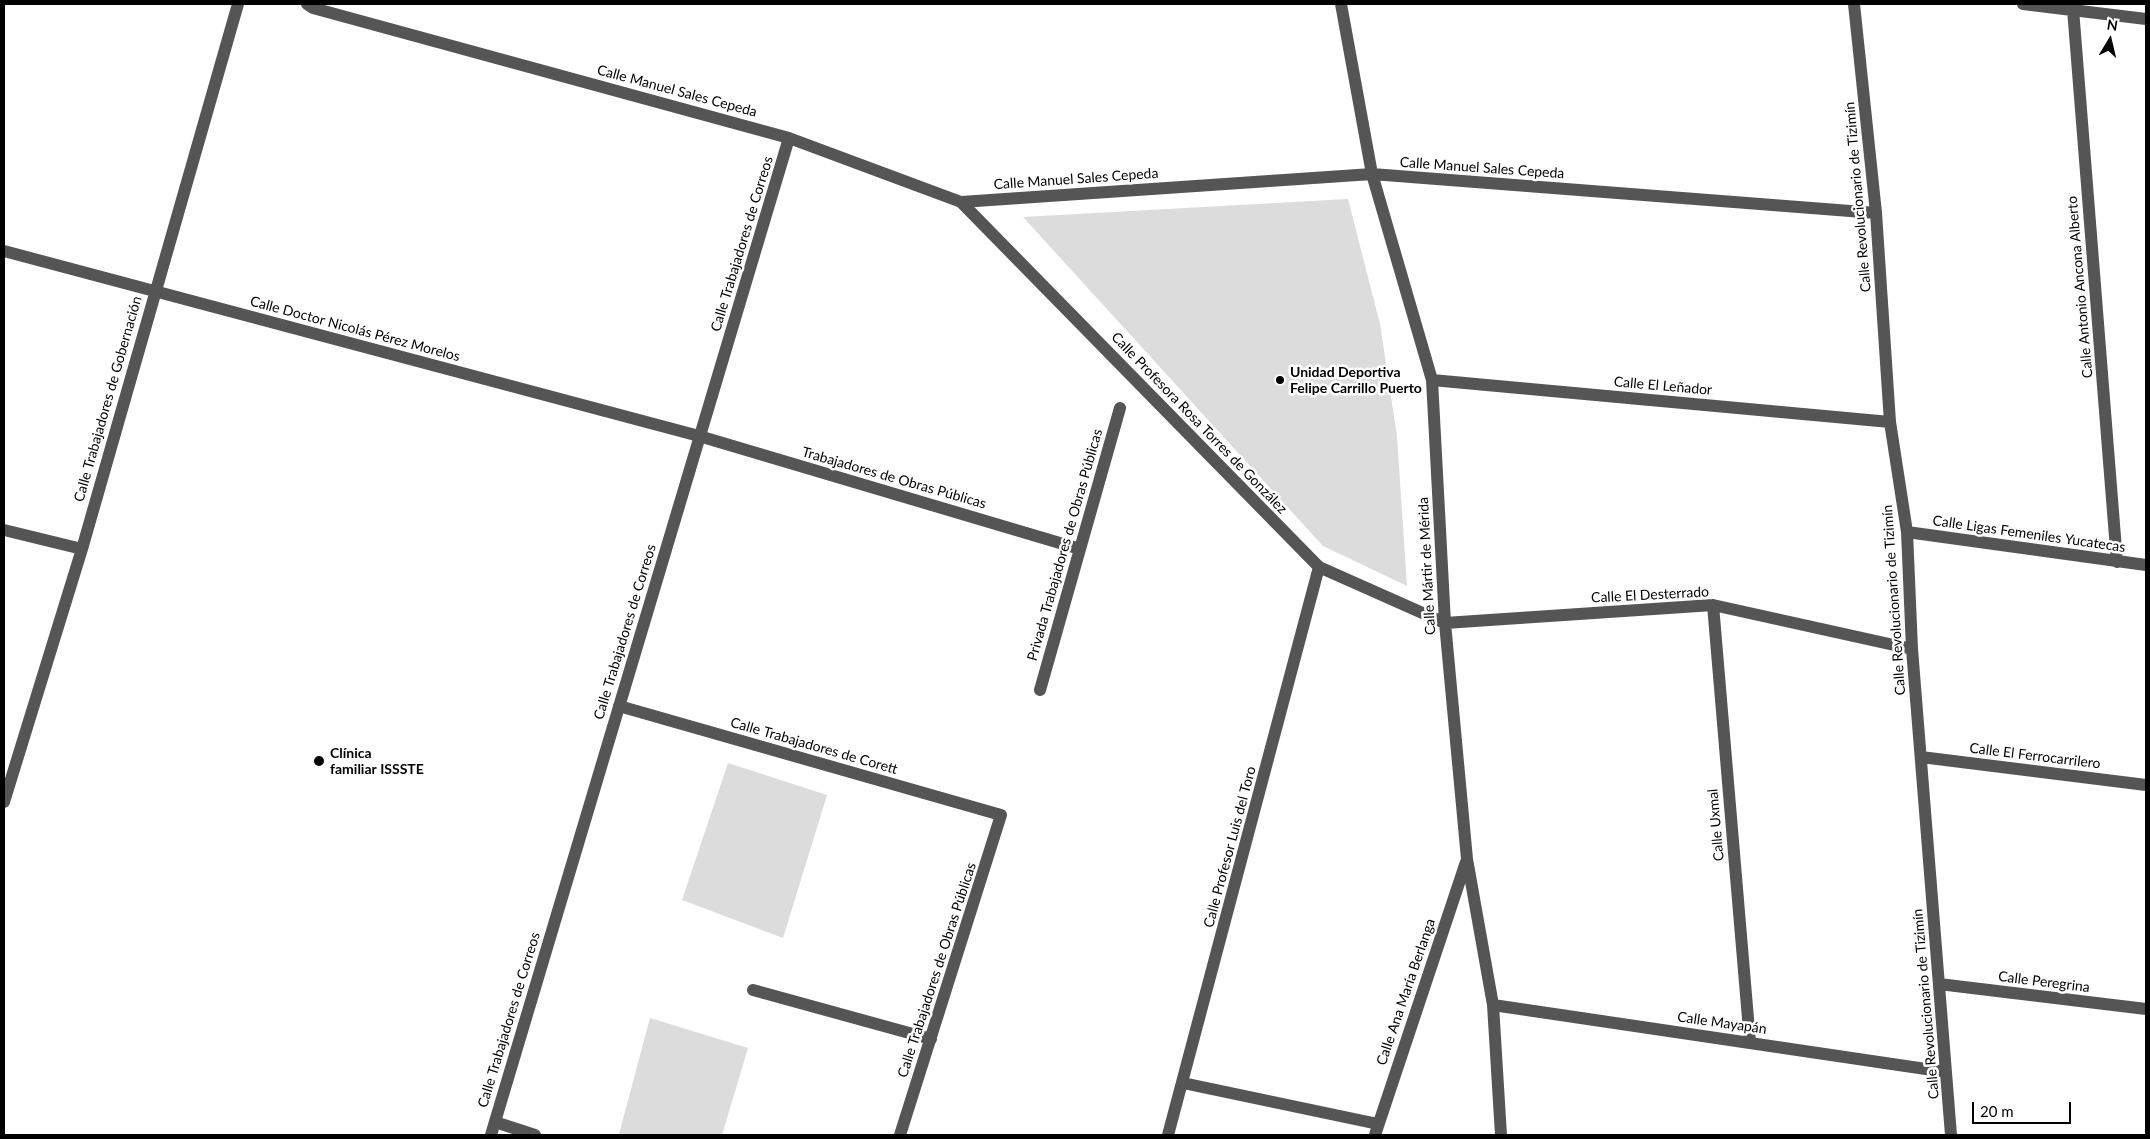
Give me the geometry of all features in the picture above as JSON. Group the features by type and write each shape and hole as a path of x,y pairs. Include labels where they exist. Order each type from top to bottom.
{"street":[{"name":"Calle Trabajadores de Gobernación","path":"4,802 82,549 238,4"},
{"name":"Calle Manuel Sales Cepeda","path":"307,4 313,8 789,138 961,202 1372,174 1876,213"},
{"name":"Calle Mártir de Mérida","path":"1341,4 1372,174 1432,380 1445,623 1467,859 1493,1005 1501,1135"},
{"name":"Calle Revolucionario de Tizimín","path":"1854,4 1876,213 1890,422 1907,532 1912,649 1951,1135"},
{"path":"2024,4 2146,19"},
{"name":"Calle Antonio Ancona Alberto","path":"2073,9 2117,562"},
{"name":"Calle Trabajadores de Correos","path":"491,1135 789,138"},
{"name":"Calle Profesora Rosa Torres de González","path":"961,202 1319,567 1445,623"},
{"name":"Calle Doctor Nicolás Pérez Morelos","path":"4,251 699,436"},
{"name":"Calle El Leñador","path":"1432,380 1890,422"},
{"name":"Privada Trabajadores de Obras Públicas","path":"1040,690 1120,408"},
{"name":"Trabajadores de Obras Públicas","path":"699,436 1080,549"},
{"path":"4,530 82,549"},
{"name":"Calle Ligas Femeniles Yucatecas","path":"1907,532 2146,566"},
{"name":"Calle Profesor Luis del Toro","path":"1168,1135 1319,567"},
{"name":"Calle El Desterrado","path":"1445,623 1713,605 1912,649"},
{"name":"Calle Uxmal","path":"1713,605 1750,1042"},
{"name":"Calle Trabajadores de Corett","path":"619,706 1001,814"},
{"name":"Calle El Ferrocarrilero","path":"1921,757 2146,785"},
{"name":"Calle Trabajadores de Obras Públicas","path":"900,1135 1001,814"},
{"name":"Calle Ana María Berlanga","path":"1376,1129 1467,859"},
{"name":"Calle Peregrina","path":"1939,984 2146,1009"},
{"path":"753,990 931,1039"},
{"name":"Calle Mayapán","path":"1493,1005 1946,1072"},
{"path":"1183,1083 1376,1129"},
{"path":"495,1122 535,1135"}],"shaded area":[{"name":"Unidad Deportiva Felipe Carrillo Puerto","path":"1348,199 1380,324 1397,436 1407,586 1323,546 1023,217"},
{"path":"728,763 827,795 783,938 682,900"},
{"path":"650,1018 748,1048 722,1135 619,1134"}],"place":[{"name":"Unidad Deportiva Felipe Carrillo Puerto","path":"1280,380"},
{"name":"Clínica familiar ISSSTE","path":"319,761"}]}
